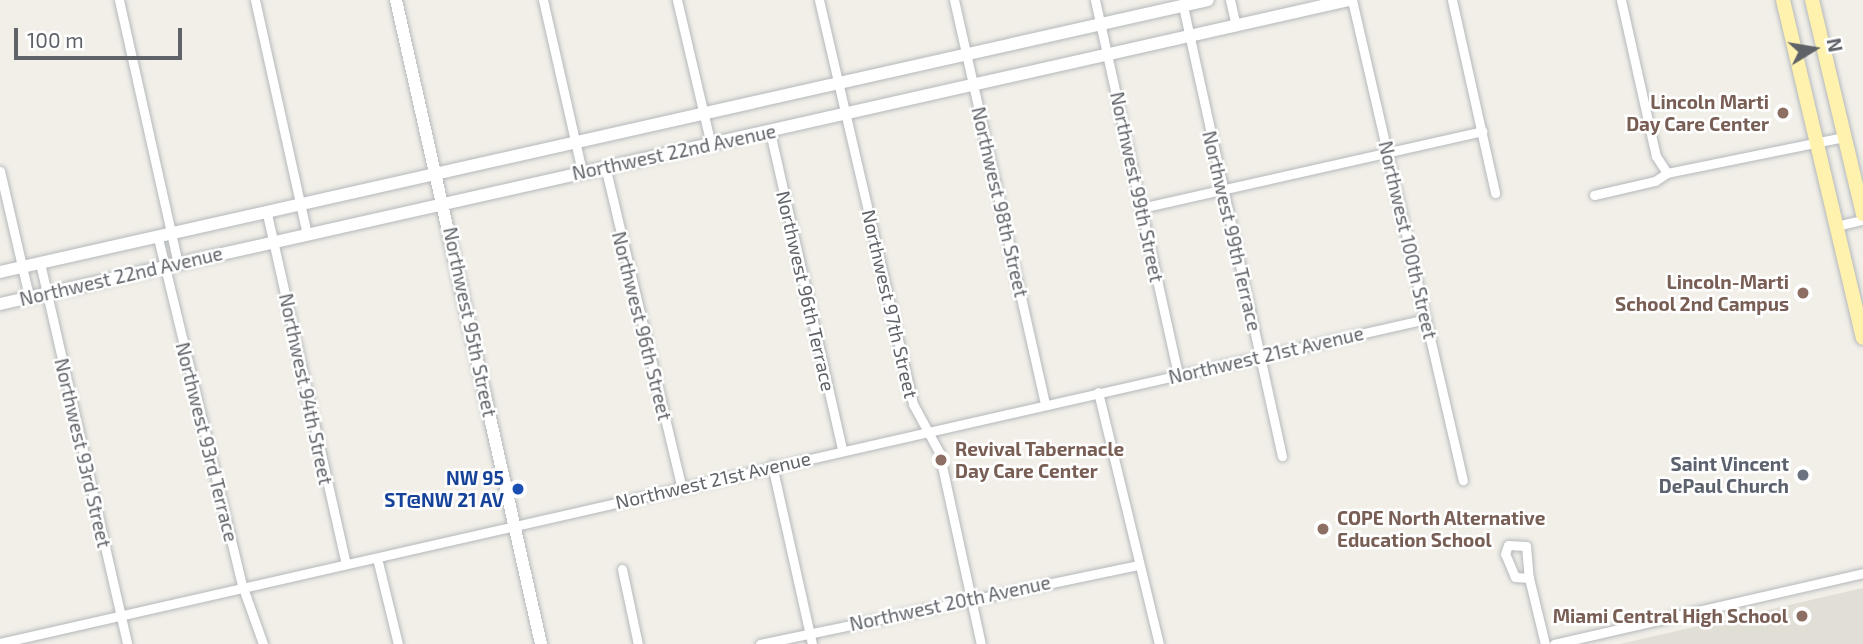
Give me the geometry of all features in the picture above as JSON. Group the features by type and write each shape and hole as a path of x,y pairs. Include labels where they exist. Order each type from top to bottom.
{"main road":[{"name":"Northwest 95th Street","path":"396,0 541,644"},
{"name":"Northwest 22nd Avenue","path":"0,272 267,214 704,111 1208,0"},
{"name":"Northwest 22nd Avenue","path":"0,304 1350,0"},
{"path":"1783,0 1863,338"},
{"path":"1812,0 1863,214"}],"street":[{"path":"119,0 178,263"},
{"path":"255,0 307,234"},
{"path":"543,0 573,141 582,171"},
{"path":"677,0 711,145"},
{"name":"Northwest 97th Street","path":"819,0 913,404 939,452 981,644"},
{"name":"Northwest 98th Street","path":"954,0 1045,404"},
{"name":"Northwest 99th Street","path":"1096,0 1178,374"},
{"path":"1230,0 1236,26"},
{"name":"Northwest 100th Street","path":"1350,0 1463,480"},
{"path":"1452,0 1495,193"},
{"path":"1621,0 1656,156 1667,173"},
{"name":"Northwest 99th Terrace","path":"1183,6 1282,456"},
{"path":"1141,208 1482,131"},
{"name":"Northwest 96th Terrace","path":"770,132 842,449"},
{"path":"1594,195 1655,181 1667,173 1844,137"},
{"name":"Northwest 96th Street","path":"605,166 681,486"},
{"path":"0,171 29,297"},
{"name":"Northwest 94th Street","path":"267,214 346,564"},
{"path":"1836,226 1863,220"},
{"name":"Northwest 93rd Terrace","path":"158,238 242,585 263,644"},
{"name":"Northwest 93rd Street","path":"40,263 127,644"},
{"name":"Northwest 21st Avenue","path":"0,643 242,585 515,528 927,429 1426,319"},
{"path":"1098,392 1159,644"},
{"path":"772,465 812,644"},
{"path":"377,558 398,644"},
{"name":"Northwest 20th Avenue","path":"760,644 970,598 1139,565"},
{"path":"622,569 638,644"},
{"path":"1554,644 1863,573"},
{"path":"1529,578 1545,644"}],"shaded area":[{"name":"Miami Central High School","path":"1863,588 1863,644 1620,644"}],"place":[{"name":"Lincoln Marti Day Care Center","path":"1783,113"},
{"name":"Lincoln-Marti School 2nd Campus","path":"1803,293"},
{"name":"Revival Tabernacle Day Care Center","path":"941,460"},
{"name":"Saint Vincent DePaul Church","path":"1803,475"},
{"name":"NW 95 ST@NW 21 AV","path":"518,489"},
{"name":"COPE North Alternative Education School","path":"1323,529"},
{"name":"Miami Central High School","path":"1802,616"}]}
